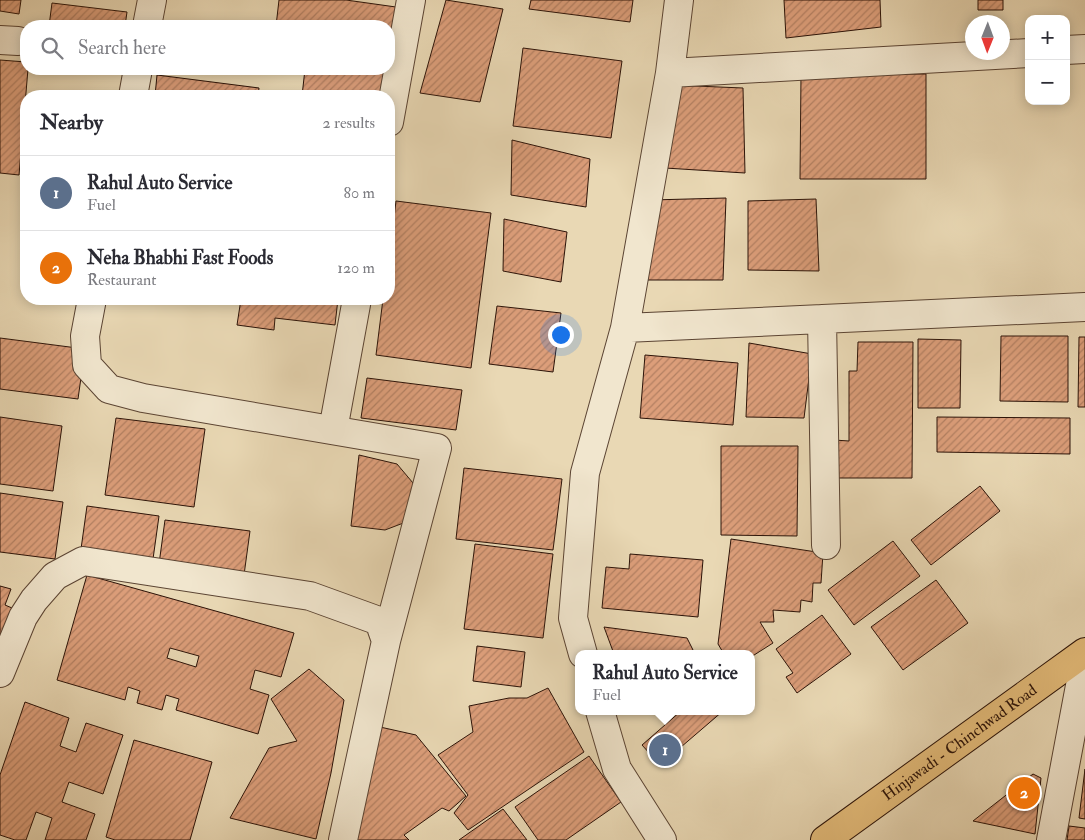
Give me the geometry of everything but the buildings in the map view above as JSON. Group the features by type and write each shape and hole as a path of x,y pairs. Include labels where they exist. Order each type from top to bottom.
{"main road":[{"name":"Hinjawadi - Chinchwad Road","path":"826,838 1085,652"}],"street":[{"path":"148,20 152,0"},
{"path":"395,90 410,0"},
{"path":"582,650 573,618 585,473 626,328 670,73 679,0"},
{"path":"1070,50 1085,49"},
{"path":"670,73 1025,53"},
{"path":"134,90 137,75"},
{"path":"91,305 85,336 86,365 109,389 143,398 437,448 386,641 343,840"},
{"path":"334,430 356,305"},
{"path":"626,328 1085,307"},
{"path":"822,319 826,545"},
{"path":"0,673 23,617 34,600 55,576 83,561 310,596 379,621 386,641"},
{"path":"1051,840 1085,659"},
{"path":"601,715 617,769 662,840"}],"place":[{"name":"Rahul Auto Service","path":"665,750"},
{"name":"Neha Bhabhi Fast Foods","path":"1024,793"}]}
